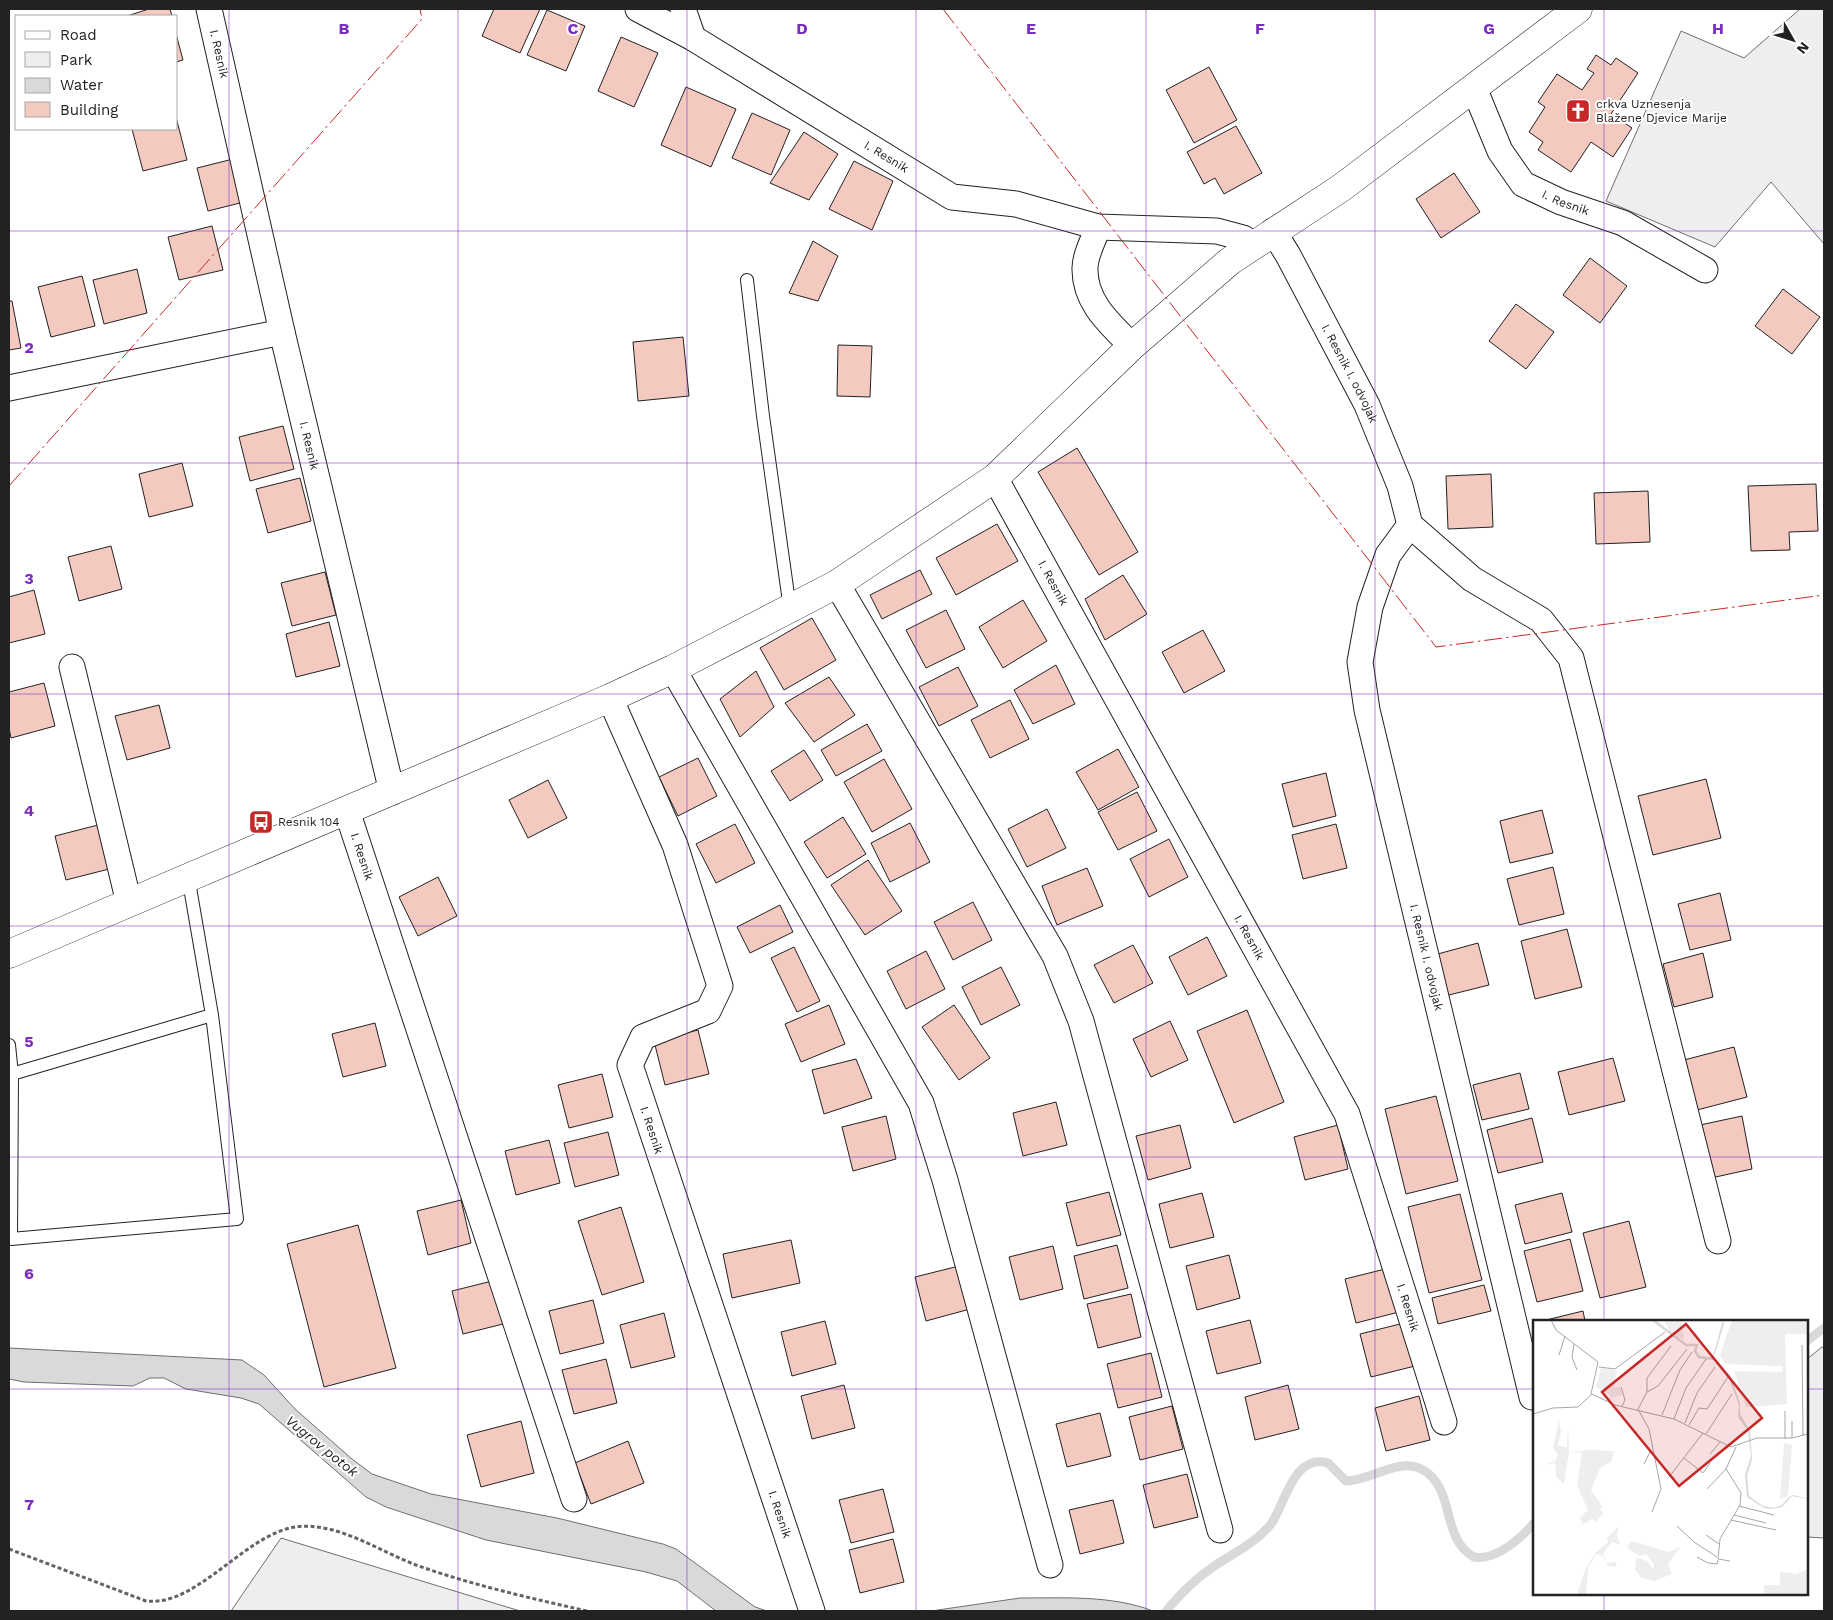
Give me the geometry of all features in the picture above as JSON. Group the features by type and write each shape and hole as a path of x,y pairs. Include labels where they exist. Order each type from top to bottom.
{"street":[{"name":"I. Resnik","path":"209,9 282,332 392,792"},
{"name":"I. Resnik","path":"638,9 693,38 952,197 1016,204 1098,227 1217,231 1242,238 1263,238"},
{"path":"683,9 693,38"},
{"path":"9,954 188,876 392,792 673,670 837,584 995,478 1132,346 1230,261 1341,188 1578,9"},
{"name":"I. Resnik","path":"1474,88 1500,151 1523,184 1561,202 1623,223 1705,270"},
{"path":"1098,227 1085,267 1087,287 1097,310 1132,346"},
{"name":"I. Resnik I. odvojak","path":"1263,238 1288,255 1367,405 1400,486 1410,524 1388,555 1370,607 1360,662 1365,700 1532,1397"},
{"path":"9,388 282,332"},
{"name":"I. Resnik","path":"995,478 1347,1114 1444,1422"},
{"path":"1410,524 1472,579 1541,620 1571,658 1718,1241"},
{"path":"837,584 1054,956 1078,1013 1220,1530"},
{"path":"72,667 129,903"},
{"path":"673,670 921,1104 945,1180 1050,1565"},
{"name":"I. Resnik","path":"610,698 675,845 720,986 708,1012 643,1037 630,1065 812,1611"},
{"name":"I. Resnik","path":"347,811 574,1499"}],"lane":[{"path":"747,280 763,416 790,609"},
{"path":"9,1045 12,1074 11,1239 237,1219 212,1015 188,876"},
{"path":"12,1074 212,1015"}],"path":[{"path":"9,1549 146,1601 159,1603 179,1596 269,1536 294,1527 318,1526 416,1565 497,1591 588,1611"}],"green space":[{"path":"1800,9 1824,9 1824,244 1771,182 1715,247 1606,201 1681,31 1744,58"},
{"path":"1822,1347 1824,1348 1824,1538 1808,1537 1808,1358"},
{"path":"281,1538 520,1611 231,1611"}],"water":[{"name":"Vugrov potok","path":"9,1348 242,1360 264,1375 295,1409 372,1474 431,1494 557,1518 663,1544 676,1549 755,1607 767,1611 716,1611 677,1581 646,1572 486,1540 386,1507 366,1497 259,1404 241,1398 186,1389 164,1378 150,1378 133,1386 24,1382 9,1379"},
{"path":"1020,1598 1087,1598 1121,1602 1153,1611 931,1611"}],"building":[{"path":"149,9 170,9 172,15 130,15"},
{"path":"494,9 540,9 520,53 482,36"},
{"path":"547,10 585,26 566,71 527,55"},
{"path":"621,37 658,53 634,107 598,91"},
{"path":"178,41 183,60 178,61"},
{"name":"crkva Uznesenja Blažene Djevice Marije","path":"1596,55 1611,65 1616,58 1638,73 1611,114 1632,128 1613,157 1591,142 1571,172 1538,150 1543,142 1529,132 1545,107 1538,102 1557,74 1582,90 1594,73 1587,69"},
{"path":"1209,67 1237,120 1194,143 1166,90"},
{"path":"686,87 736,109 711,167 661,145"},
{"path":"752,113 790,130 771,175 732,158"},
{"path":"178,125 187,160 143,171 132,130 178,130"},
{"path":"1236,126 1262,173 1224,194 1215,178 1204,184 1187,152"},
{"path":"804,132 838,154 809,200 770,183"},
{"path":"241,157 252,200 208,211 197,168"},
{"path":"854,161 893,181 872,230 829,209"},
{"path":"1454,173 1480,212 1441,238 1416,199"},
{"path":"212,226 223,270 179,280 168,237"},
{"path":"813,241 838,256 818,301 789,293"},
{"path":"1590,258 1627,286 1600,323 1563,295"},
{"path":"137,269 147,313 104,324 93,280"},
{"path":"82,276 95,326 51,337 38,287"},
{"path":"1783,289 1820,317 1792,354 1755,326"},
{"path":"9,301 12,301 21,348 9,350"},
{"path":"1516,304 1554,332 1526,369 1489,341"},
{"path":"683,337 689,396 638,401 633,342"},
{"path":"838,345 872,346 870,397 837,396"},
{"path":"283,426 294,469 250,481 239,437"},
{"path":"1077,448 1138,552 1099,575 1038,472"},
{"path":"182,463 193,506 149,517 139,474"},
{"path":"1491,474 1493,527 1448,529 1446,476"},
{"path":"300,478 311,521 268,533 256,489"},
{"path":"1816,484 1818,531 1789,532 1790,550 1751,551 1748,486"},
{"path":"1648,491 1650,542 1596,544 1594,493"},
{"path":"997,524 1018,561 956,595 936,558"},
{"path":"111,546 122,589 79,601 68,557"},
{"path":"920,570 932,594 882,619 870,595"},
{"path":"325,572 336,615 292,626 281,583"},
{"path":"1123,575 1147,614 1105,640 1085,599"},
{"path":"34,590 45,634 9,643 9,597"},
{"path":"1023,600 1047,641 1003,668 979,627"},
{"path":"946,610 965,649 926,668 906,630"},
{"path":"812,618 836,660 784,690 760,648"},
{"path":"329,622 340,666 296,677 286,634"},
{"path":"1203,630 1225,671 1184,693 1162,652"},
{"path":"1056,665 1075,704 1033,724 1014,690"},
{"path":"958,667 978,706 939,726 919,687"},
{"path":"756,671 774,707 740,737 720,699"},
{"path":"829,677 855,715 814,742 785,703"},
{"path":"44,683 55,726 11,738 9,728 9,692"},
{"path":"1010,700 1029,739 990,758 971,720"},
{"path":"159,705 170,748 127,760 115,716"},
{"path":"867,724 882,751 836,776 821,750"},
{"path":"1118,749 1139,787 1098,810 1076,772"},
{"path":"804,750 823,780 790,801 771,771"},
{"path":"698,758 717,796 678,816 659,777"},
{"path":"884,759 912,809 872,832 844,782"},
{"path":"1326,773 1336,816 1293,827 1282,784"},
{"path":"1706,779 1721,838 1653,855 1638,796"},
{"path":"548,780 567,818 528,838 509,800"},
{"path":"1137,792 1157,831 1118,850 1098,812"},
{"path":"1047,809 1066,848 1027,867 1008,829"},
{"path":"1542,810 1553,853 1510,863 1500,821"},
{"path":"843,817 866,854 827,878 804,842"},
{"path":"910,823 930,862 890,882 871,843"},
{"path":"735,824 755,863 716,883 696,844"},
{"path":"1336,824 1347,868 1303,879 1292,835"},
{"path":"98,825 109,869 66,880 55,836"},
{"path":"1169,839 1188,877 1149,897 1130,859"},
{"path":"868,860 902,911 865,935 831,885"},
{"path":"1553,867 1564,914 1519,925 1507,879"},
{"path":"1087,868 1103,906 1057,925 1042,886"},
{"path":"438,877 457,916 418,936 399,897"},
{"path":"1720,893 1731,940 1690,950 1678,904"},
{"path":"973,902 992,940 953,960 934,922"},
{"path":"780,905 793,932 750,953 737,927"},
{"path":"1567,929 1582,987 1535,999 1521,941"},
{"path":"1207,937 1227,976 1188,995 1169,957"},
{"path":"1478,943 1489,985 1445,996 1434,955"},
{"path":"1133,945 1153,983 1114,1003 1094,965"},
{"path":"794,947 820,1001 797,1012 771,958"},
{"path":"926,951 945,989 906,1009 887,971"},
{"path":"1703,953 1713,997 1674,1007 1663,964"},
{"path":"1001,967 1020,1005 981,1025 962,987"},
{"path":"829,1005 845,1044 801,1062 785,1024"},
{"path":"954,1005 990,1058 959,1080 922,1027"},
{"path":"1247,1010 1284,1102 1234,1123 1197,1031"},
{"path":"1170,1021 1188,1060 1151,1077 1133,1039"},
{"path":"375,1023 386,1066 343,1077 332,1034"},
{"path":"698,1030 709,1074 665,1085 654,1041"},
{"path":"1734,1047 1747,1097 1697,1110 1684,1060"},
{"path":"1613,1058 1625,1101 1569,1115 1558,1072"},
{"path":"856,1059 872,1098 824,1114 812,1070"},
{"path":"1520,1073 1529,1109 1482,1120 1473,1085"},
{"path":"602,1074 613,1117 569,1128 558,1085"},
{"path":"1436,1096 1458,1181 1406,1194 1385,1109"},
{"path":"1056,1102 1067,1145 1023,1156 1013,1113"},
{"path":"886,1116 896,1159 853,1171 842,1127"},
{"path":"1742,1116 1752,1169 1711,1178 1700,1125"},
{"path":"1532,1118 1543,1162 1498,1173 1487,1130"},
{"path":"1180,1125 1191,1168 1148,1180 1136,1136"},
{"path":"1338,1125 1348,1169 1305,1180 1294,1137"},
{"path":"608,1132 619,1175 575,1187 564,1143"},
{"path":"549,1140 560,1183 516,1195 505,1151"},
{"path":"1109,1192 1121,1235 1077,1246 1066,1203"},
{"path":"1202,1193 1214,1237 1170,1248 1159,1204"},
{"path":"1562,1193 1572,1232 1525,1244 1515,1205"},
{"path":"1460,1194 1482,1280 1429,1293 1408,1207"},
{"path":"461,1200 471,1243 428,1255 417,1211"},
{"path":"621,1207 644,1282 602,1295 578,1221"},
{"path":"1629,1221 1646,1287 1600,1298 1583,1233"},
{"path":"358,1225 396,1368 324,1387 287,1244"},
{"path":"1570,1239 1583,1291 1537,1302 1524,1251"},
{"path":"791,1240 800,1283 732,1298 723,1254"},
{"path":"1117,1245 1128,1288 1084,1299 1074,1256"},
{"path":"1053,1246 1063,1289 1020,1300 1009,1257"},
{"path":"1229,1255 1240,1298 1197,1310 1186,1266"},
{"path":"959,1266 970,1309 926,1321 915,1277"},
{"path":"1389,1268 1399,1312 1356,1323 1345,1279"},
{"path":"496,1280 507,1323 463,1334 452,1291"},
{"path":"1484,1285 1491,1311 1438,1324 1432,1298"},
{"path":"1131,1294 1141,1337 1098,1348 1087,1304"},
{"path":"593,1300 604,1343 560,1354 549,1311"},
{"path":"1583,1311 1585,1320 1546,1320"},
{"path":"664,1313 675,1357 631,1368 620,1325"},
{"path":"1250,1320 1261,1363 1217,1374 1206,1331"},
{"path":"825,1321 836,1364 792,1376 781,1332"},
{"path":"1404,1323 1415,1366 1371,1377 1360,1334"},
{"path":"1151,1353 1162,1397 1118,1408 1107,1364"},
{"path":"606,1359 617,1403 574,1414 562,1370"},
{"path":"844,1385 855,1428 812,1439 801,1396"},
{"path":"1288,1385 1299,1429 1255,1440 1245,1397"},
{"path":"1419,1396 1430,1440 1386,1451 1375,1408"},
{"path":"1172,1406 1183,1449 1140,1460 1129,1417"},
{"path":"1100,1413 1111,1456 1067,1467 1056,1424"},
{"path":"521,1421 534,1473 481,1487 467,1435"},
{"path":"628,1441 644,1483 591,1504 575,1463"},
{"path":"1187,1474 1198,1517 1154,1528 1143,1485"},
{"path":"883,1489 894,1532 851,1543 839,1500"},
{"path":"1113,1500 1124,1543 1080,1554 1069,1510"},
{"path":"893,1539 904,1582 860,1593 849,1550"}],"waterway":[{"path":"1808,1340 1824,1328"},
{"path":"1166,1611 1200,1577 1251,1543 1265,1531 1276,1516 1298,1473 1306,1466 1316,1462 1328,1463 1346,1481 1357,1480 1400,1466 1420,1468 1438,1484 1457,1540 1474,1557 1482,1557 1499,1552 1515,1541 1533,1524"}],"power":[{"path":"9,486 422,19 420,9"},
{"path":"943,9 1436,647 1824,595"}],"place":[{"name":"crkva Uznesenja Blažene Djevice Marije","path":"1578,111"},
{"name":"Resnik 104","path":"261,822"}]}
